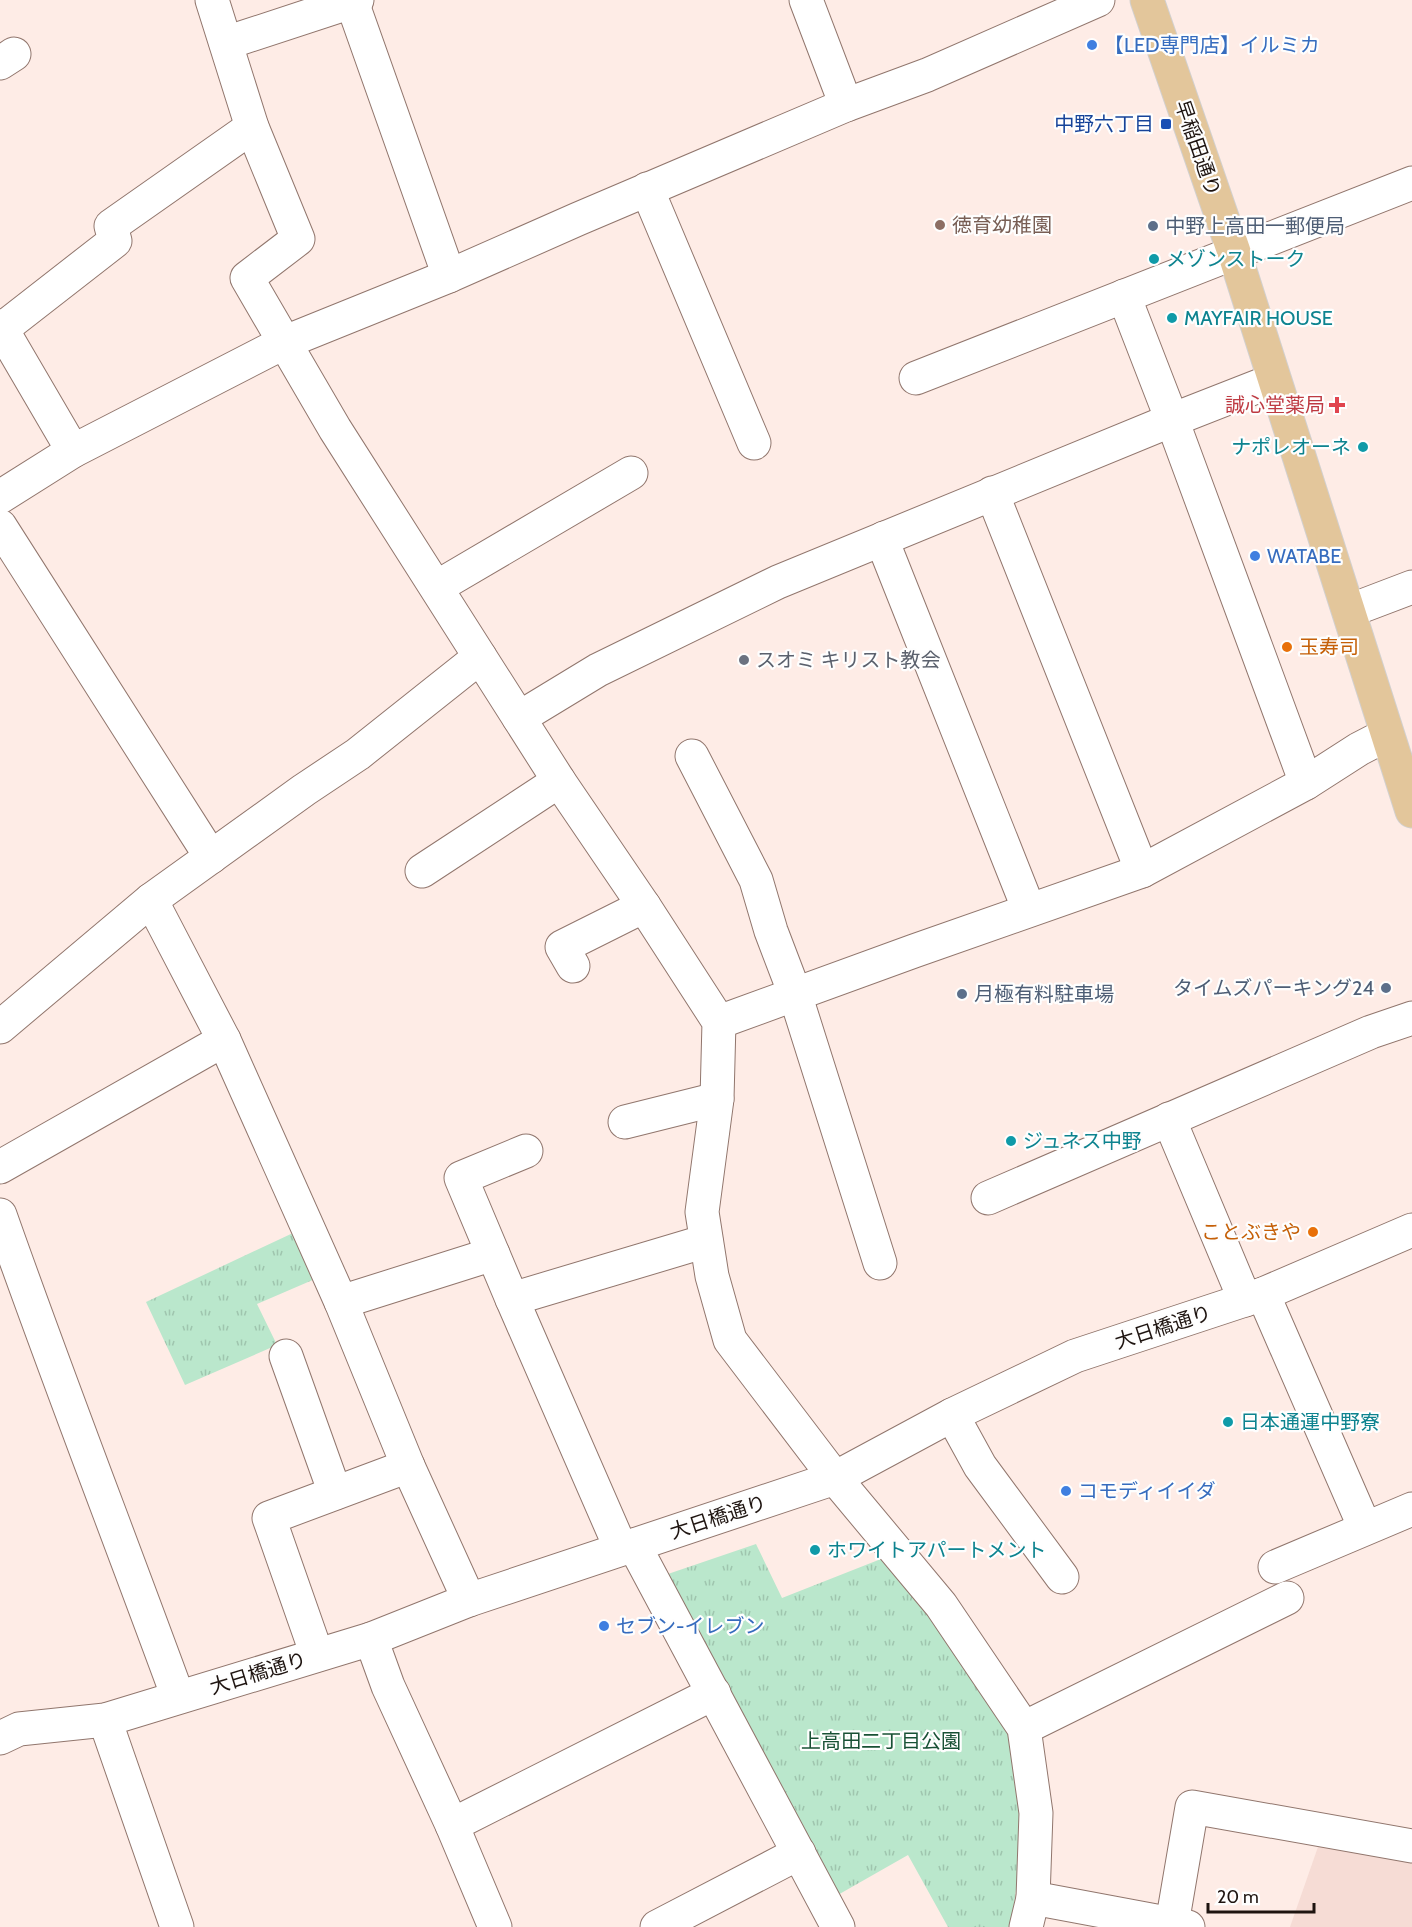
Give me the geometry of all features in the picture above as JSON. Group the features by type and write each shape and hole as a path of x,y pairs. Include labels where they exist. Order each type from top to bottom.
{"main road":[{"name":"早稲田通り","path":"1147,0 1234,252 1412,811"}],"street":[{"path":"212,0 252,127 298,239 247,278 334,429 559,781 644,906 719,1023 717,1099 702,1212 712,1276 730,1340 834,1479 940,1605 1024,1728 1036,1813 1029,1913 1180,1925 1192,1807 1412,1846"},
{"path":"806,0 846,105"},
{"path":"0,497 73,451 283,343 449,276 846,105 927,75 1098,0"},
{"path":"226,43 354,1 449,276"},
{"path":"73,451 1,328 115,241 111,226 252,127"},
{"path":"916,378 1412,183"},
{"path":"647,189 754,443"},
{"path":"1124,296 1306,783"},
{"path":"519,718 598,670 778,582 1274,380"},
{"path":"437,588 631,473"},
{"path":"992,493 1142,871"},
{"path":"0,526 211,857"},
{"path":"884,538 886,550 1029,910"},
{"path":"1349,611 1412,587"},
{"path":"0,1027 151,900 358,754 480,657"},
{"path":"719,1023 1142,871 1306,783 1359,749 1386,735"},
{"path":"692,756 756,880 771,931 795,994 879,1263"},
{"path":"422,871 559,781"},
{"path":"151,900 224,1040 341,1302 408,1466 469,1600"},
{"path":"573,966 562,947 644,906"},
{"path":"988,1198 1371,1032 1412,1018"},
{"path":"0,1167 224,1040"},
{"path":"625,1122 717,1099"},
{"path":"1169,1119 1365,1528"},
{"path":"526,1151 461,1178 512,1299 628,1547 714,1693 838,1927"},
{"path":"0,1215 36,1318 129,1561 178,1697"},
{"name":"大日橋通り","path":"0,1738 19,1729 105,1720 371,1639 469,1600 834,1479 952,1415 1075,1356 1254,1297 1412,1230"},
{"path":"512,1299 706,1241"},
{"path":"341,1302 493,1254"},
{"path":"286,1356 335,1493"},
{"path":"952,1415 980,1466 1062,1577"},
{"path":"317,1655 268,1518 408,1466"},
{"path":"1275,1567 1412,1509"},
{"path":"1024,1728 1287,1598"},
{"path":"371,1639 388,1686 452,1825 495,1927"},
{"path":"452,1825 714,1693"},
{"path":"105,1720 177,1927"},
{"path":"657,1927 799,1853"}],"shaded area":[{"path":"1319,1844 1412,1861 1412,1927 1290,1927"}],"green space":[{"path":"293,1233 315,1279 257,1304 277,1345 185,1385 146,1302"},
{"name":"上高田二丁目公園","path":"756,1544 782,1598 886,1557 1013,1730 1022,1844 1011,1927 948,1927 908,1855 836,1896 665,1575"}],"place":[{"name":"【LED専門店】イルミカ","path":"1092,45"},
{"name":"中野六丁目","path":"1166,124"},
{"name":"徳育幼稚園","path":"940,225"},
{"name":"中野上高田一郵便局","path":"1153,226"},
{"name":"メゾンストーク","path":"1154,259"},
{"name":"MAYFAIR HOUSE","path":"1172,318"},
{"name":"誠心堂薬局","path":"1337,405"},
{"name":"ナポレオーネ","path":"1363,447"},
{"name":"WATABE","path":"1255,556"},
{"name":"玉寿司","path":"1287,647"},
{"name":"スオミ キリスト教会","path":"744,660"},
{"name":"タイムズパーキング24","path":"1386,988"},
{"name":"月極有料駐車場","path":"962,994"},
{"name":"ジュネス中野","path":"1011,1141"},
{"name":"ことぶきや","path":"1313,1232"},
{"name":"日本通運中野寮","path":"1228,1422"},
{"name":"コモディイイダ","path":"1066,1491"},
{"name":"ホワイトアパートメント","path":"815,1550"},
{"name":"セブン-イレブン","path":"604,1626"}]}
